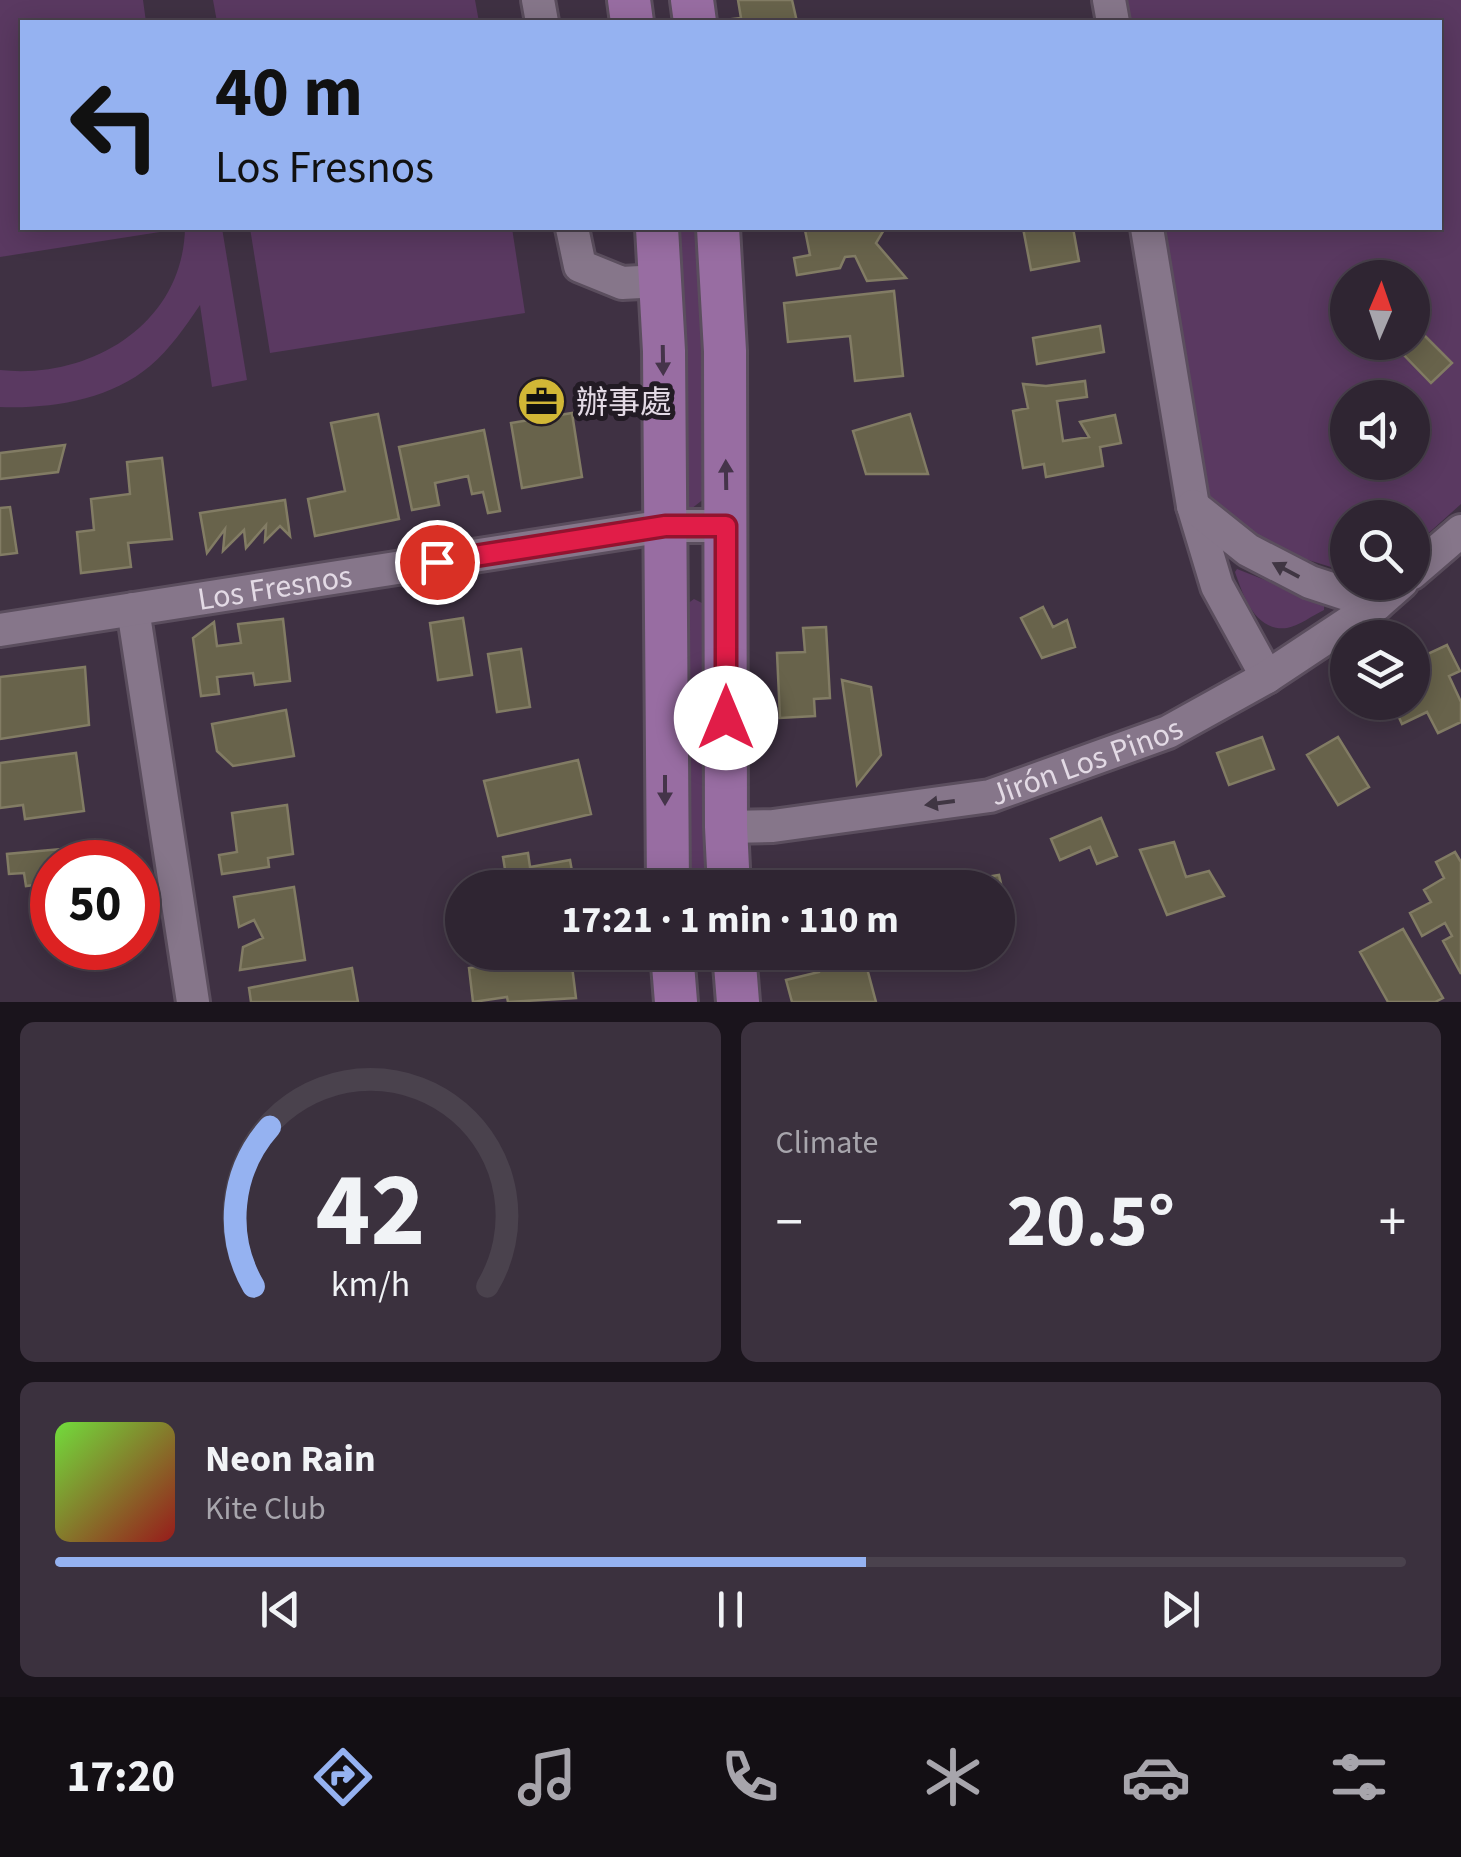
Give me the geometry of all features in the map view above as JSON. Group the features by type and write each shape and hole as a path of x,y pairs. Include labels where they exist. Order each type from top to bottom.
{"main road":[{"path":"657,230 668,870"},
{"path":"718,230 725,351 728,870"},
{"path":"665,610 687,592 702,592 716,598 725,610"},
{"path":"673,970 676,1002"},
{"path":"735,970 738,1002"}],"street":[{"path":"572,230 580,266 622,283 660,280"},
{"path":"1147,230 1193,506 1217,586 1267,677"},
{"path":"1193,506 1248,550 1310,582 1330,585"},
{"name":"Los Fresnos","path":"0,630 665,526 726,526"},
{"path":"1430,558 1461,531"},
{"name":"Jirón Los Pinos","path":"726,828 774,826 990,796 1168,732 1267,677 1379,600"},
{"path":"133,608 193,1002"}],"shaded area":[{"path":"0,0 143,0 146,20 20,20 20,230 173,230 0,257"},
{"path":"213,0 475,0 479,20 217,20"},
{"path":"1118,0 1461,0 1461,504 1430,532 1430,500 1330,500 1330,567 1289,554 1232,526 1196,491 1154,230 1442,230 1442,20 1122,20"},
{"path":"185,230 222,230 247,380 212,387 200,305 157,359 117,387 59,404 0,407 0,370 66,366 125,339 149,318 168,293 180,262"},
{"path":"250,230 512,230 525,313 270,353"},
{"path":"673,230 703,230 705,498 691,509 681,503"},
{"path":"1237,569 1324,603 1324,610 1287,628 1266,624 1247,601"},
{"path":"694,599 702,603 715,870 683,870 687,604"}],"building":[{"path":"738,0 792,0 797,20 733,19 741,18"},
{"path":"805,230 884,230 876,243 906,278 867,281 855,256 845,257 840,268 797,275 794,258 810,255"},
{"path":"1023,230 1073,230 1079,261 1031,270"},
{"path":"894,291 903,376 855,381 850,336 788,342 784,303"},
{"path":"1100,326 1104,352 1037,364 1033,338"},
{"path":"1430,341 1452,363 1431,383 1409,360 1430,360"},
{"path":"1085,381 1087,397 1057,401 1063,441 1089,437 1080,422 1115,415 1121,443 1100,447 1103,466 1046,477 1044,464 1023,468 1013,411 1028,408 1023,384 1046,386"},
{"path":"572,413 582,477 522,488 511,423"},
{"path":"378,414 399,519 315,536 308,499 345,491 331,423"},
{"path":"910,414 928,474 866,474 853,431"},
{"path":"484,430 500,511 488,513 483,492 472,494 468,476 435,483 439,505 412,510 399,447"},
{"path":"65,445 58,472 0,479 0,453"},
{"path":"162,458 172,539 128,543 131,567 81,573 77,532 94,530 91,499 130,494 127,462"},
{"path":"285,500 290,536 280,526 265,541 266,525 246,548 244,530 223,551 225,529 207,553 200,513"},
{"path":"10,507 17,553 0,555 0,508"},
{"path":"1043,607 1053,627 1067,620 1075,647 1042,658 1021,618"},
{"path":"463,618 472,675 438,680 430,623"},
{"path":"283,619 290,681 255,685 253,673 217,677 219,694 201,696 193,638 214,622 217,646 241,643 238,624"},
{"path":"826,627 830,698 814,699 815,716 780,718 777,653 805,652 803,628"},
{"path":"1447,645 1460,671 1449,676 1461,702 1461,722 1438,733 1430,718 1430,653"},
{"path":"521,649 530,707 497,712 488,654"},
{"path":"85,667 89,725 0,739 0,677"},
{"path":"842,680 871,687 881,755 857,785"},
{"path":"286,710 294,756 233,766 217,751 212,724"},
{"path":"1262,737 1274,769 1229,785 1217,753"},
{"path":"1338,737 1369,787 1338,805 1307,755"},
{"path":"76,753 84,811 25,819 23,805 0,808 0,763"},
{"path":"578,760 591,814 498,836 484,781"},
{"path":"287,805 293,854 268,858 269,867 222,874 219,855 237,852 232,813"},
{"path":"1101,818 1117,856 1097,864 1090,847 1060,860 1051,839"},
{"path":"1174,842 1186,877 1209,871 1224,896 1167,915 1140,850"},
{"path":"30,852 30,886 26,886 24,873 9,874 7,854"},
{"path":"1455,852 1461,862 1461,974 1443,941 1452,936 1445,923 1422,936 1410,913 1431,902 1424,890 1444,878 1436,862"},
{"path":"528,853 530,867 570,860 572,870 505,870 503,857"},
{"path":"294,887 305,960 240,970 243,947 263,938 254,920 239,927 234,897"},
{"path":"1403,929 1443,998 1435,1002 1388,1002 1360,952"},
{"path":"352,968 358,1002 251,1002 249,988"},
{"path":"469,970 572,970 576,998 508,1002 507,997 473,1002"},
{"path":"867,970 876,1002 792,1002 786,980 819,972"}],"place":[{"name":"辦事處","path":"541,402"}],"route":[{"path":"437,562 665,526 726,526 726,718"}]}
